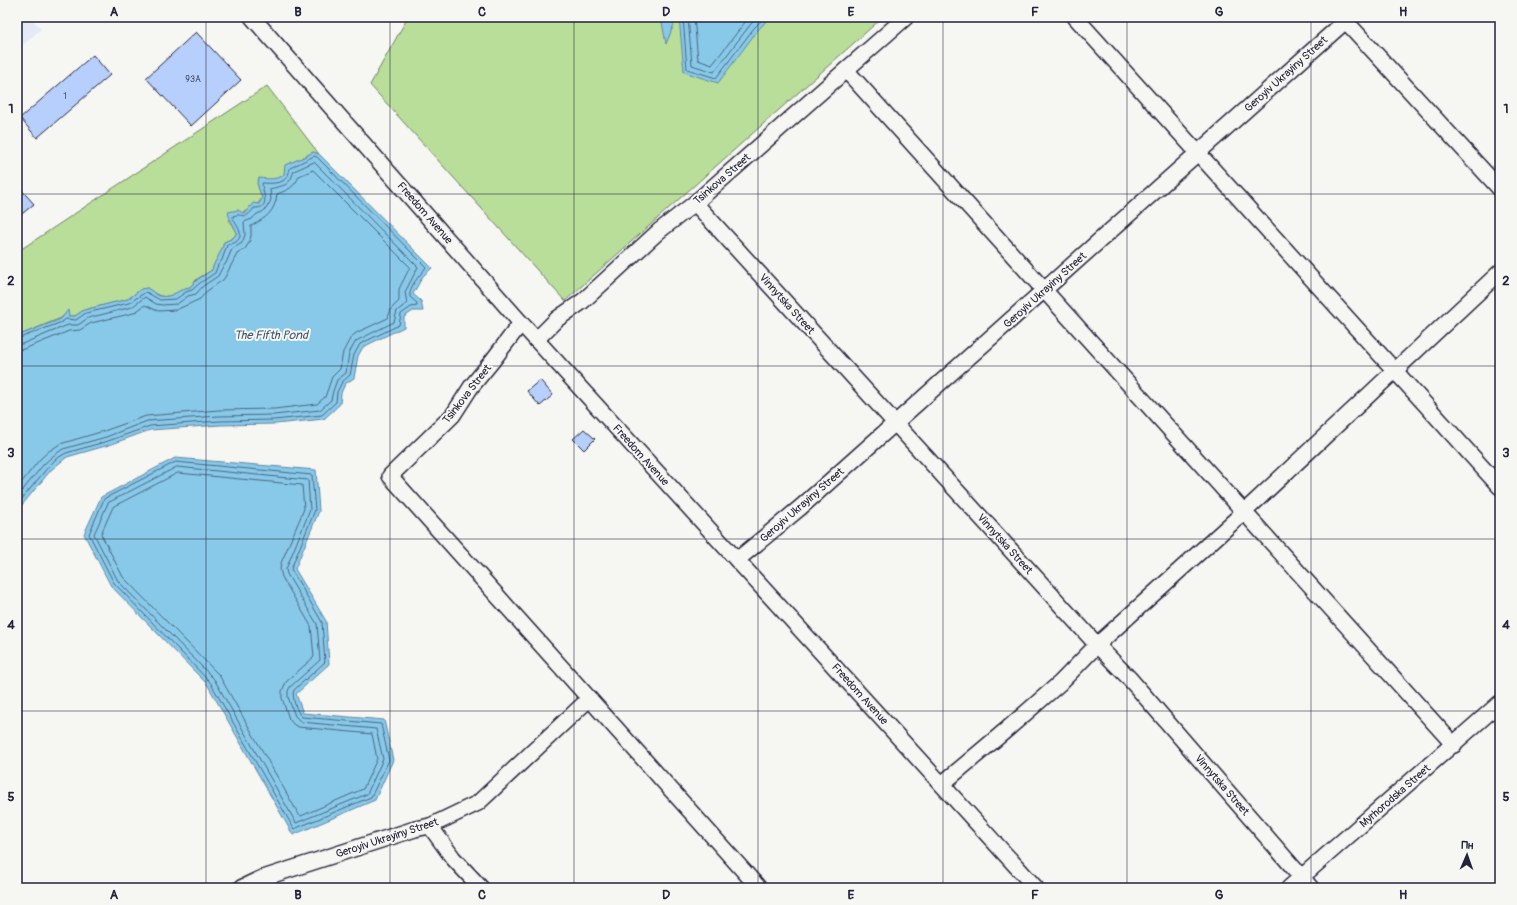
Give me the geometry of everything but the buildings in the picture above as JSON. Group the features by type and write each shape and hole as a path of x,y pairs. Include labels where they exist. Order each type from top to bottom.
{"street":[{"name":"Freedom Avenue","path":"252,17 536,340 1036,888"},
{"name":"Tsinkova Street","path":"536,340 557,319 583,302 659,231 695,203 906,17"},
{"path":"1076,17 1500,487"},
{"path":"1345,18 1500,189"},
{"name":"Geroyiv Ukrayiny Street","path":"737,560 801,507 896,423 1345,18"},
{"path":"846,70 1454,745"},
{"name":"Vinnytska Street","path":"695,203 1096,645 1129,678 1311,888"},
{"path":"942,784 1060,683 1096,645 1244,512 1500,272"},
{"name":"Tsinkova Street","path":"521,323 471,387 453,415 390,476 589,699"},
{"path":"589,699 759,888"},
{"name":"Geroyiv Ukrayiny Street","path":"241,888 260,879 415,829 430,826 478,804 589,699"},
{"name":"Myrhorodska Street","path":"1289,888 1500,704"},
{"path":"430,826 453,858 481,888"}],"shaded area":[{"path":"17,17 34,17 32,19 41,29 17,50"}],"green space":[{"path":"408,17 883,17 565,301 370,85"},
{"path":"267,86 319,154 313,152 286,165 284,175 280,178 257,183 262,198 258,204 229,220 235,228 236,234 233,238 224,242 212,270 197,279 190,287 172,295 164,297 157,295 147,288 142,289 128,299 84,310 75,316 69,316 68,311 61,318 17,336 17,252"}],"water":[{"path":"661,17 677,17 666,44"},
{"path":"679,17 770,17 757,31 718,83 684,72"},
{"name":"The Fifth Pond","path":"313,152 319,154 432,268 423,276 413,294 421,301 423,311 413,311 404,317 404,327 363,347 358,356 354,378 345,384 341,393 340,404 324,419 275,424 220,425 150,430 109,445 67,457 51,470 17,511 17,336 61,319 68,310 69,316 75,316 84,310 128,299 141,289 147,288 164,297 190,287 197,280 212,270 224,242 235,236 236,230 228,212 238,210 243,213 248,211 249,206 250,207 253,203 259,204 262,198 257,183 259,178 272,179 281,177 284,175 285,165"},
{"path":"175,458 316,470 319,511 295,569 326,621 329,664 296,694 303,713 384,720 393,760 375,800 293,835 207,684 111,586 84,534 101,497"}]}
